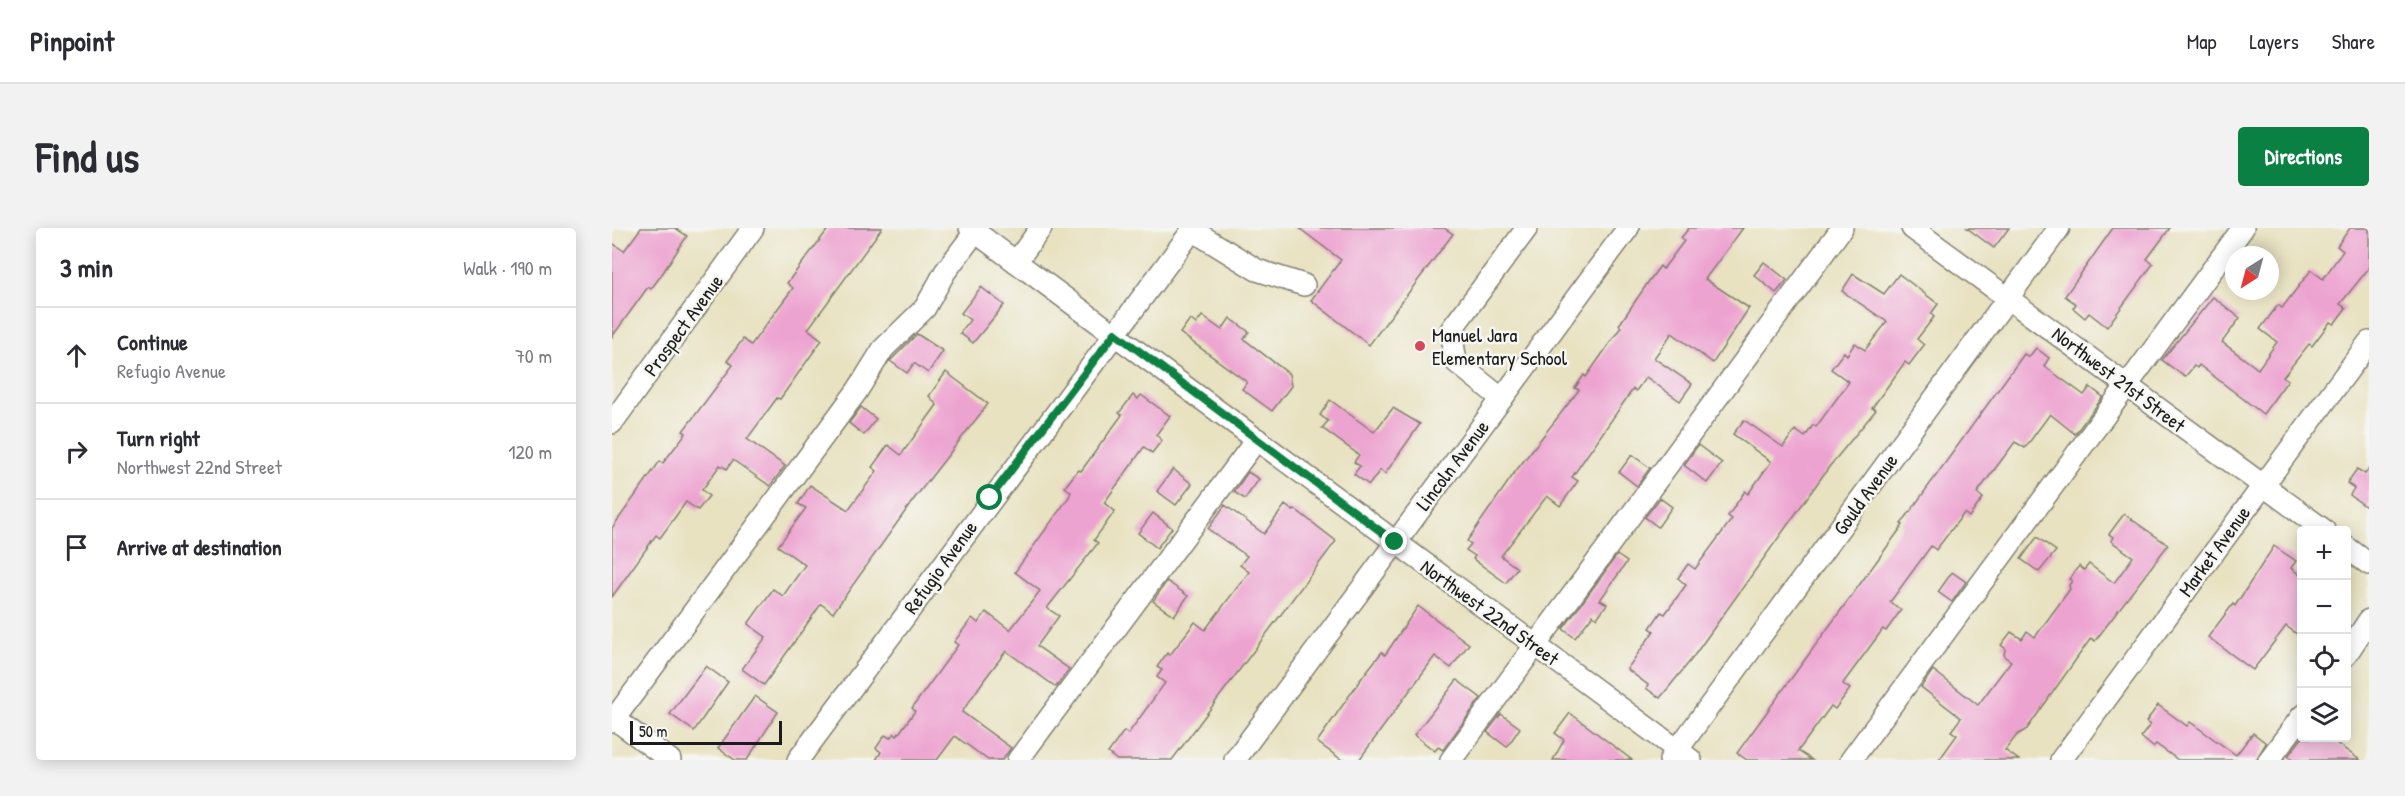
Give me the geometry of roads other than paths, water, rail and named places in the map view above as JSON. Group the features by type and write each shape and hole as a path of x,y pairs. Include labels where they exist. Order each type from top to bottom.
{"street":[{"name":"Prospect Avenue","path":"612,423 753,228"},
{"path":"1016,262 1041,228"},
{"path":"1502,399 1456,362 1450,330 1527,228"},
{"name":"Lincoln Avenue","path":"1235,760 1628,228"},
{"path":"1451,760 1534,644 1842,228"},
{"name":"Northwest 21st Street","path":"1912,228 2009,297 2317,526"},
{"name":"Gould Avenue","path":"1679,757 2059,228"},
{"path":"1851,760 2243,228"},
{"path":"1193,229 1257,270 1304,285"},
{"name":"Refugio Avenue","path":"798,760 1193,229"},
{"path":"670,760 613,719 857,391 883,349 925,308 972,230"},
{"name":"Northwest 22nd Street","path":"972,230 1115,333 1534,644 1679,757"},
{"name":"Market Avenue","path":"2061,760 2369,342"},
{"path":"1018,760 1257,439"},
{"path":"2351,551 2369,564"},
{"path":"2351,647 2369,620"},
{"path":"2269,760 2297,722"}],"place":[{"name":"Manuel Jara Elementary School","path":"1420,346"}]}
